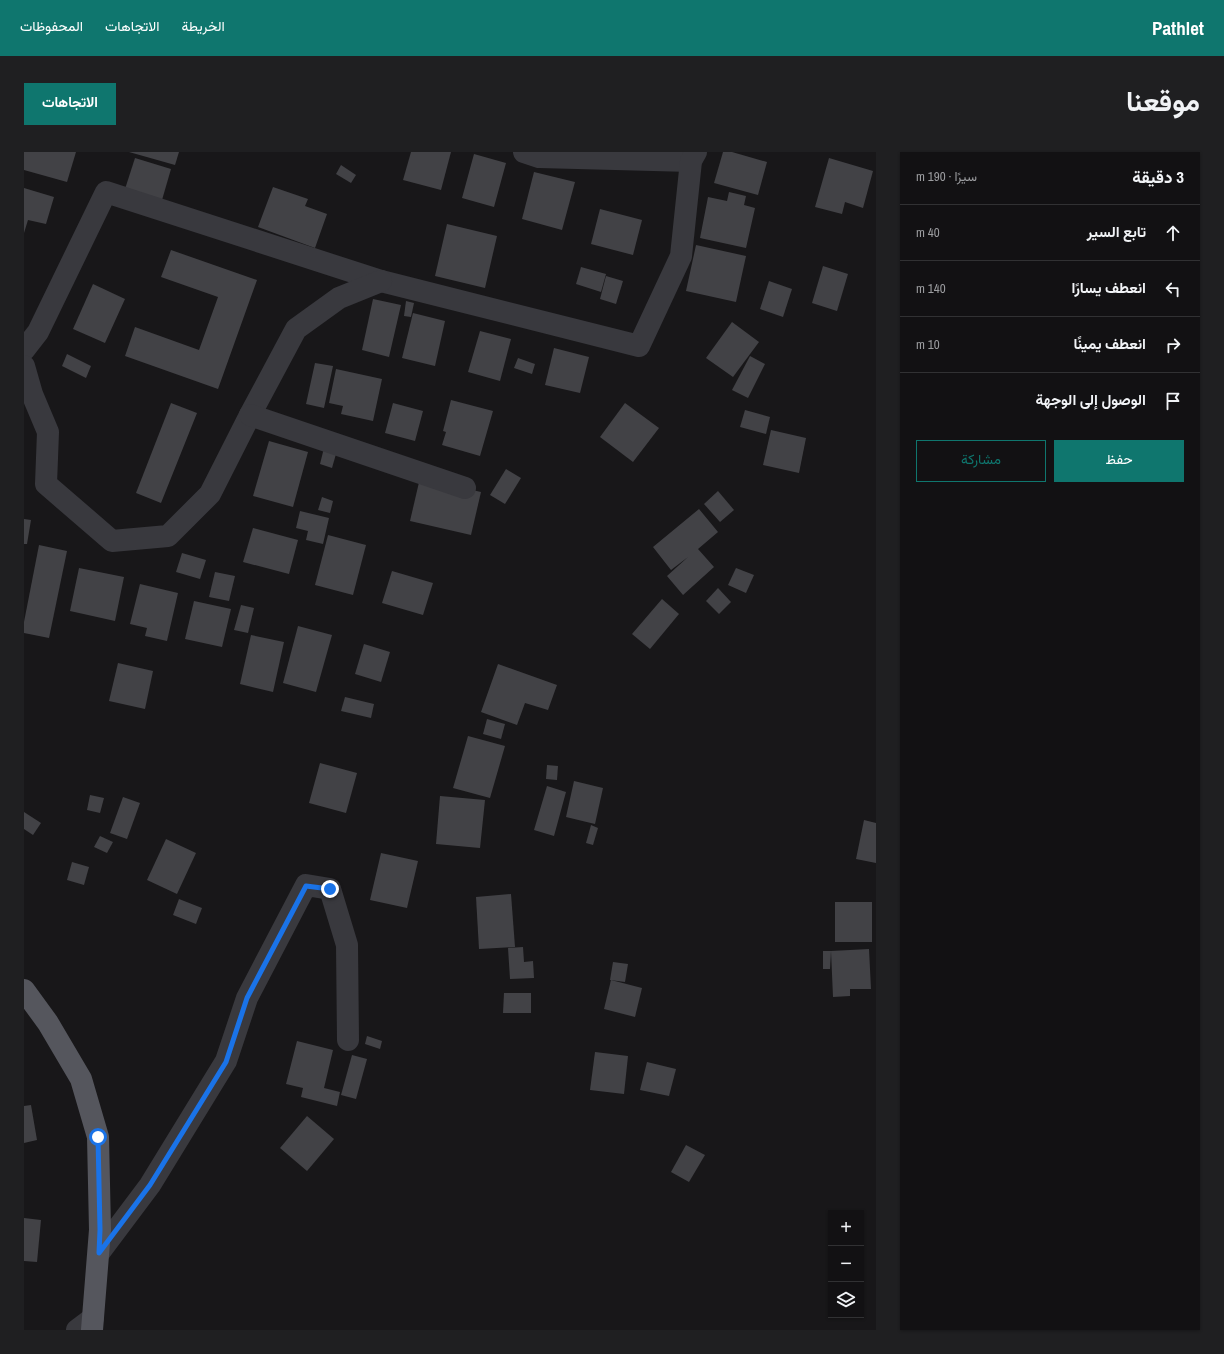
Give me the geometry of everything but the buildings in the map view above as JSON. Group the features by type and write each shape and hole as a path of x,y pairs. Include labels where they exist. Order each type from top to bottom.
{"main road":[{"path":"24,990 48,1023 81,1079 98,1137 99,1253 87,1326"}],"street":[{"path":"24,350 38,332 106,192 381,281 639,346 681,256 694,157 534,154"},
{"path":"24,366 32,394 48,432 46,484 112,541 168,536 210,494 296,329 339,298 381,281"},
{"path":"250,415 465,488"},
{"path":"99,1253 150,1185 226,1062 247,998 306,886 330,889 347,945 348,1040"}],"route":[{"path":"98,1137 99,1253 150,1185 226,1062 247,998 306,886 330,889"}]}
